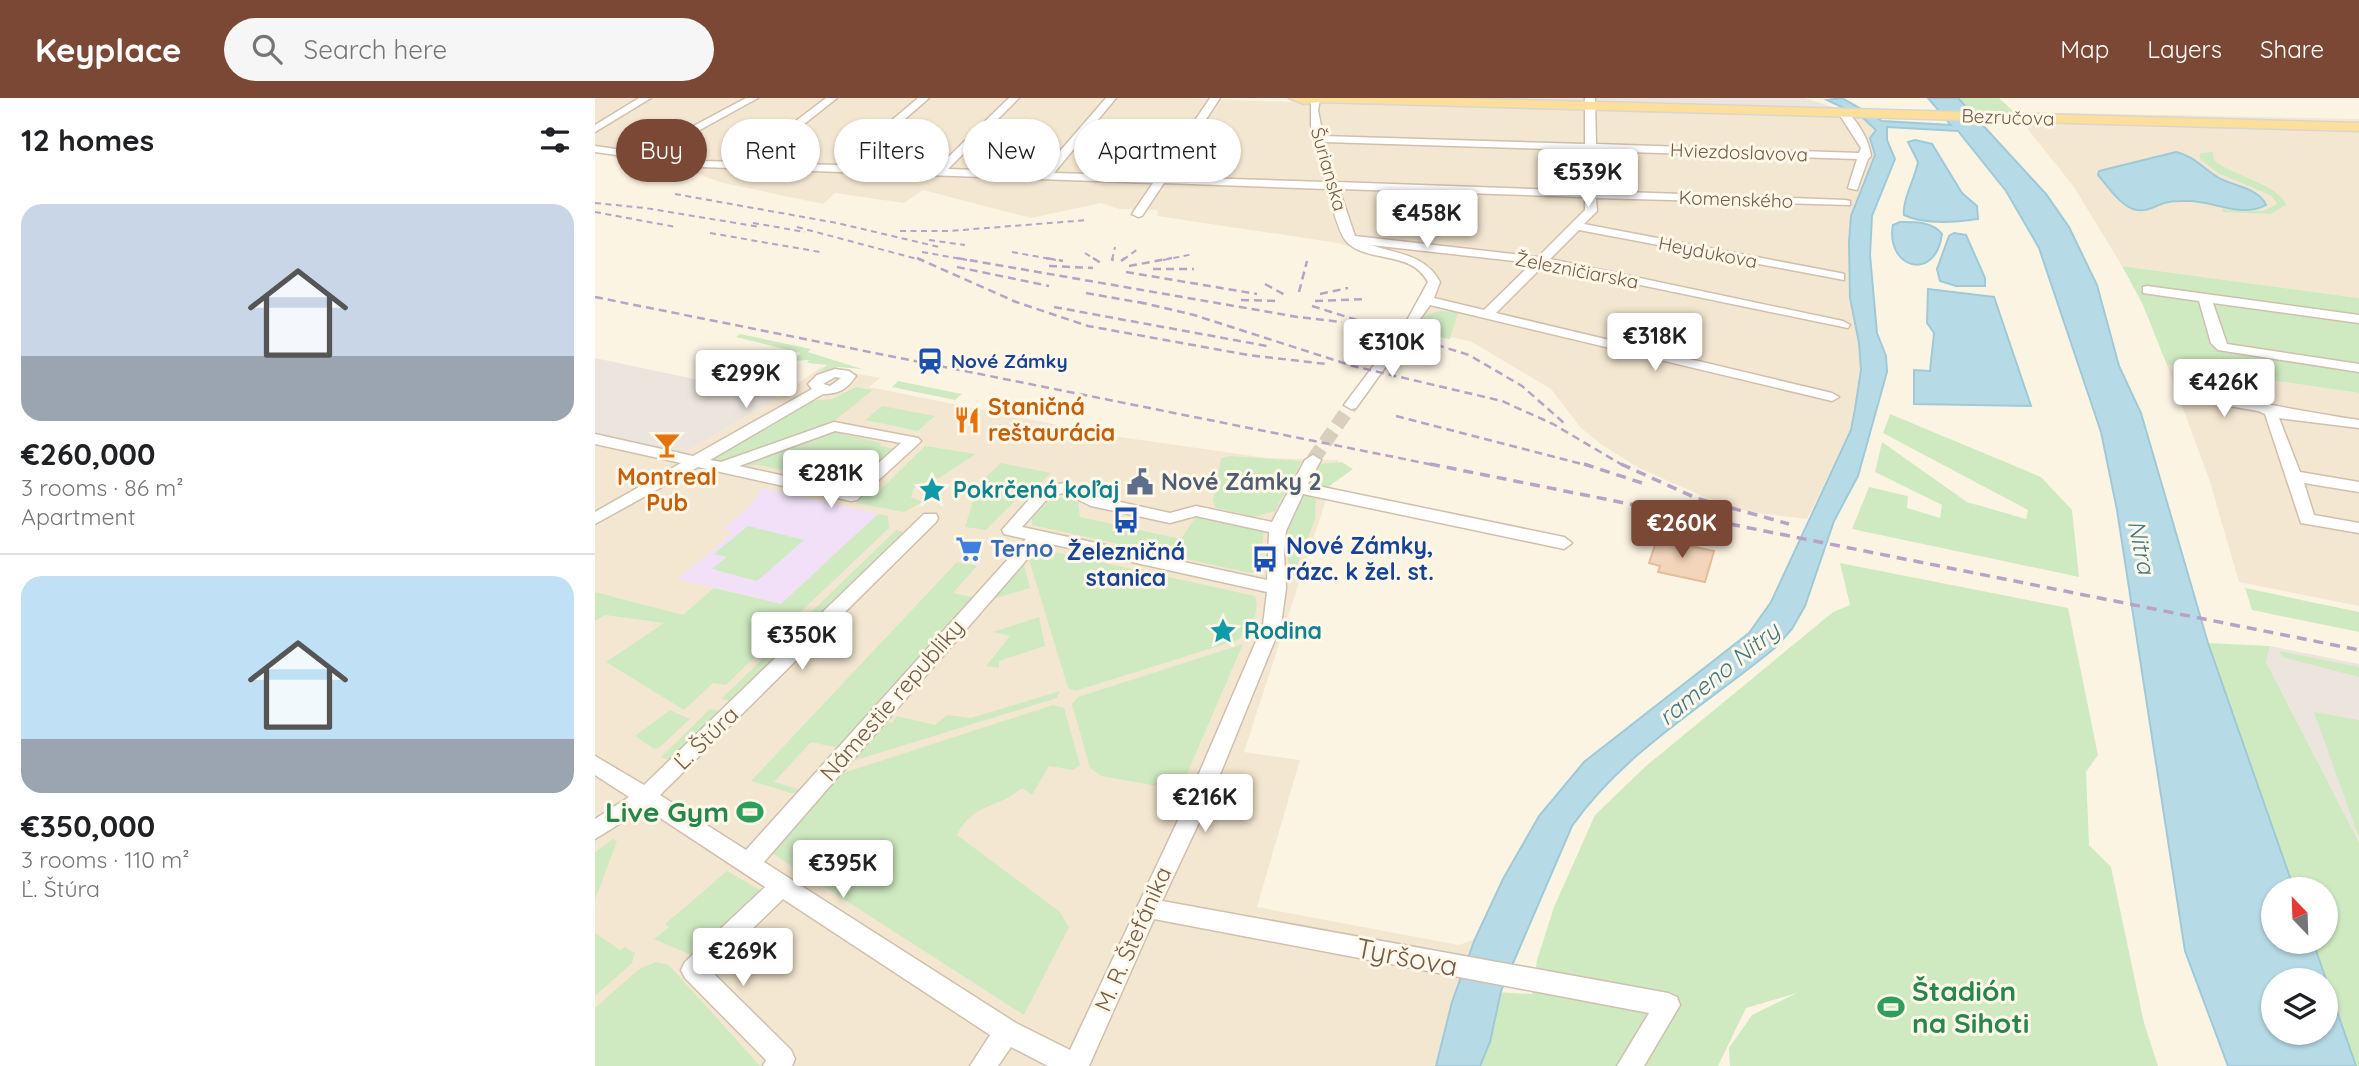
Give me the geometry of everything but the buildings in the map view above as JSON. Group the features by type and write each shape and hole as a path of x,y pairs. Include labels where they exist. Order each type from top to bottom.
{"main road":[{"name":"Bezručova","path":"1296,99 1316,102 1358,99 1590,102 1846,113 2359,127"}],"street":[{"path":"595,129 646,98"},
{"path":"707,123 753,98"},
{"path":"805,119 832,98"},
{"path":"899,119 924,98"},
{"path":"949,163 1014,98"},
{"path":"1060,158 1111,98"},
{"path":"1201,119 1215,98"},
{"name":"Šurianska","path":"1316,102 1319,139 1350,239 1363,247 1411,261 1427,269 1434,282 1426,300"},
{"path":"1487,315 1591,211 1590,102"},
{"path":"1846,113 1864,141 1865,156 1853,188"},
{"name":"Hviezdoslavova","path":"1319,139 1865,156"},
{"name":"Komenského","path":"595,149 616,152"},
{"path":"1138,214 1160,182"},
{"name":"Komenského","path":"1241,182 1846,203"},
{"name":"Heydukova","path":"1576,226 1840,277"},
{"name":"Železničiarska","path":"1350,239 1542,261 1843,326"},
{"path":"2147,290 2359,319"},
{"path":"2205,298 2218,343 2223,347 2359,368"},
{"path":"1351,405 1426,300 1832,397"},
{"path":"595,519 820,390"},
{"path":"2183,394 2262,407 2278,413 2359,424"},
{"path":"2278,413 2271,416 2307,519 2359,528"},
{"path":"595,439 691,462 851,496 913,441 834,426 720,468"},
{"name":"M. R. Štefánika","path":"1075,1066 1199,799 1272,625 1277,588 1276,554 1279,529 1313,460"},
{"path":"2294,476 2359,487"},
{"path":"1277,588 1010,530 1045,492 1063,488 1084,494 1097,502 1170,518 1196,512 1279,529"},
{"path":"1299,488 1354,495 1564,543"},
{"name":"Ľ. Štúra","path":"595,830 645,797 930,518"},
{"name":"Námestie republiky","path":"747,865 1037,537"},
{"path":"595,764 1007,1032 1075,1066"},
{"path":"776,1066 782,1059 693,970 781,886"},
{"name":"Tyršova","path":"1147,908 1668,1006 1630,1066"},
{"path":"983,1066 1007,1032"}],"shaded area":[{"path":"595,98 1184,98 1290,102 1294,98 1536,98 1535,106 1861,116 1876,130 1875,155 1851,216 1850,298 1859,343 1861,371 1851,430 1807,519 1750,512 1709,499 1639,468 1581,428 1551,389 1470,341 1402,328 1422,298 1427,283 1411,265 1338,243 1157,216 1158,210 1119,209 1101,203 1031,218 923,190 904,203 835,193 823,204 723,183 707,177 707,119 616,119 616,150 595,146"},
{"path":"1536,98 1805,98 1861,116 1535,107"},
{"path":"2014,112 2359,119 2359,298 2122,266 2074,187"},
{"path":"595,358 779,397 680,455 595,435"},
{"path":"2167,365 2359,393 2359,606 2239,582 2209,479"},
{"path":"821,367 880,378 869,387 1113,436 1267,458 1339,460 1244,752 1300,760 1257,907 1459,945 1475,939 1452,1002 1436,1066 595,1066 595,435 680,455 779,397"},
{"path":"762,488 878,514 781,604 678,579 734,532 722,529 750,506"},
{"path":"2270,646 2359,664 2359,842 2266,662"}],"green space":[{"path":"1958,98 1999,98 2014,112 1972,112"},
{"path":"2213,152 2214,160 2222,166 2274,191 2286,205 2271,214 2223,212 2222,209 2263,211 2277,204 2272,196 2218,173 2200,159 2200,153"},
{"path":"2122,266 2359,298 2359,393 2167,365 2143,305"},
{"path":"1439,311 1458,312 1450,339 1416,334 1417,325 1425,321 1420,320 1424,316"},
{"path":"740,334 811,349 808,352 862,369 838,367 818,372 827,365 807,363 809,360 791,361 801,353 736,337"},
{"path":"898,381 962,394 955,400 892,387"},
{"path":"856,387 873,390 834,421 848,430 842,434 897,449 875,471 850,487 830,487 836,481 757,465 715,460 712,456 809,401 832,399"},
{"path":"882,406 935,416 918,431 865,420"},
{"path":"1890,414 2041,477 2072,510 2079,577 1852,529 1869,487 1908,496 1907,508 1940,518 1942,505 1875,472 1882,442 1967,502 2026,519 2028,510 1883,433"},
{"path":"925,446 976,454 939,478 914,488 911,497 923,502 904,512 856,503 868,492 879,491"},
{"path":"1231,456 1302,461 1275,511 1255,517 1216,508 1213,501 1221,458"},
{"path":"1342,462 1353,469 1328,487 1312,486 1308,482 1317,464"},
{"path":"1001,463 1051,473 1040,483 1034,482 986,530 965,527 978,484"},
{"path":"1306,494 1316,495 1315,520 1290,583 1290,522 1293,510"},
{"path":"1053,496 1078,502 1080,517 1181,539 1197,515 1255,526 1264,532 1259,571 1250,573 1032,525 1032,518"},
{"path":"878,514 888,516 889,528 787,625 775,624 751,647 760,652 726,685 713,683 684,710 606,662 664,623 605,615 595,621 595,592 683,615 714,588 781,604"},
{"path":"748,526 804,540 757,581 712,569 727,557 714,554"},
{"path":"896,530 904,532 730,701 721,699"},
{"path":"1032,547 1255,596 1257,608 1247,631 1238,640 1075,691 1068,688 1027,553"},
{"path":"1023,561 1030,588 985,601"},
{"path":"957,562 977,566 953,593 976,598 843,749 811,742 774,782 804,791 798,795 751,781"},
{"path":"1840,563 2068,608 2098,755 2086,772 2089,845 2111,867 2144,1023 2158,1066 1730,1066 1729,1048 1752,1015 1797,993 1746,1008 1718,1066 1447,1066 1475,991 1532,994 1537,960 1554,907 1595,815 1646,766 1833,612 1850,605"},
{"path":"2245,588 2359,612 2359,632 2252,610"},
{"path":"1039,617 1045,646 999,661 999,668 986,666 1010,636 993,632"},
{"path":"2208,643 2270,646 2266,662 2359,842 2359,1066 2356,1066 2338,1014 2338,968 2322,968 2317,954 2338,954 2338,877 2290,877"},
{"path":"1243,644 1180,790 1101,776 1090,768 1072,704 1078,697"},
{"path":"2279,651 2359,667 2359,677 2282,657"},
{"path":"1060,691 1057,698 840,765 878,720 892,723 897,716 935,725 947,715 971,718"},
{"path":"1053,705 1064,708 1080,765 1073,770 1049,766 1032,795 1022,788 979,811 963,824 957,835 1060,912 1069,927 1024,1015 767,850 840,774"},
{"path":"710,709 720,711 669,760 661,757"},
{"path":"670,710 690,719 660,747 654,749 635,736"},
{"path":"2314,712 2359,720 2359,838"},
{"path":"613,839 617,841 595,900 595,852"},
{"path":"727,871 760,890 711,950 691,955 654,939 669,927 665,924"},
{"path":"595,933 620,950 625,947 635,953 632,963 595,996"},
{"path":"656,962 669,965 760,1066 595,1066 595,1008 639,969"}],"water":[{"path":"1842,98 1882,121 1951,125 1928,98 1958,98 2046,194 2069,227 2097,285 2119,366 2141,413 2208,643 2290,877 2261,877 2261,954 2317,954 2322,968 2261,968 2261,1045 2338,1045 2338,1014 2356,1066 2228,1066 2185,951 2117,510 2101,432 2039,248 2006,191 1958,131 1887,127 1887,140 1895,159 1872,216 1870,255 1877,333 1886,356 1887,372 1858,476 1834,521 1805,606 1792,629 1776,647 1641,752 1593,799 1572,826 1501,991 1490,1042 1480,1066 1436,1066 1452,1002 1475,939 1503,879 1539,816 1584,762 1749,633 1771,602 1851,430 1861,370 1859,343 1850,298 1851,216 1875,155 1870,138 1876,130 1861,116 1827,100"},
{"path":"1915,140 1932,144 1962,193 1977,206 1978,219 1931,221 1904,215 1918,162 1908,142"},
{"path":"2176,152 2194,160 2219,178 2252,191 2263,199 2266,205 2257,209 2238,210 2200,202 2177,201 2138,210 2123,203 2098,175 2099,171"},
{"path":"1900,222 1928,224 1942,234 1938,250 1930,260 1912,264 1896,251 1893,225"},
{"path":"1954,233 1966,235 1985,278 1985,286 1956,286 1940,281 1937,269 1949,236"},
{"path":"1928,289 1994,297 2031,406 1914,404 1914,370 1930,371 1934,333 1927,323"}],"tunnel":[{"path":"1313,460 1351,405"}],"railway":[{"path":"675,194 837,223 939,247"},
{"path":"595,203 645,208 760,227"},
{"path":"595,212 676,227"},
{"path":"900,231 949,231 1088,220"},
{"path":"753,223 805,232"},
{"path":"797,227 921,260"},
{"path":"710,233 820,252"},
{"path":"929,240 965,245"},
{"path":"1112,260 1115,247"},
{"path":"1123,260 1139,248"},
{"path":"922,252 967,260"},
{"path":"1012,252 1056,260"},
{"path":"1085,253 1096,260"},
{"path":"1163,260 1194,254"},
{"path":"917,258 1016,302 1088,326 1248,355 1326,364"},
{"path":"957,258 1297,317"},
{"path":"1046,258 1063,261"},
{"path":"1093,258 1101,263"},
{"path":"1121,261 1125,258"},
{"path":"1129,266 1172,258"},
{"path":"1299,292 1307,261"},
{"path":"1049,266 1093,268"},
{"path":"957,267 1049,286"},
{"path":"1153,269 1194,269"},
{"path":"1126,272 1257,294"},
{"path":"1265,284 1285,295"},
{"path":"1320,294 1348,288"},
{"path":"1086,293 1146,304"},
{"path":"595,297 1439,466"},
{"path":"1315,301 1366,299"},
{"path":"1241,300 1278,301"},
{"path":"1139,302 1146,304"},
{"path":"1146,304 1194,315 1353,366 1502,401 1553,424 1624,466"},
{"path":"1312,306 1469,355 1522,386 1564,423"},
{"path":"1054,307 1267,346"},
{"path":"1290,316 1297,317"},
{"path":"1297,317 1342,322"},
{"path":"1396,416 1590,466"},
{"path":"1430,464 2359,650"},
{"path":"1584,464 1642,483"},
{"path":"1621,464 1696,498 1789,524"}],"place":[{"name":"Nové Zámky","path":"930,361"},
{"name":"Staničná reštaurácia","path":"967,420"},
{"name":"Montreal Pub","path":"667,445"},
{"name":"Nové Zámky 2","path":"1140,482"},
{"name":"Pokrčená koľaj","path":"932,490"},
{"name":"Železničná stanica","path":"1126,520"},
{"name":"Terno","path":"969,549"},
{"name":"Nové Zámky, rázc. k žel. st.","path":"1265,559"},
{"name":"Rodina","path":"1223,631"},
{"name":"Live Gym","path":"750,812"},
{"name":"Štadión na Sihoti","path":"1891,1007"}],"water label":[{"name":"Nitra","path":"2141,547"},
{"name":"rameno Nitry","path":"1719,674"}]}
